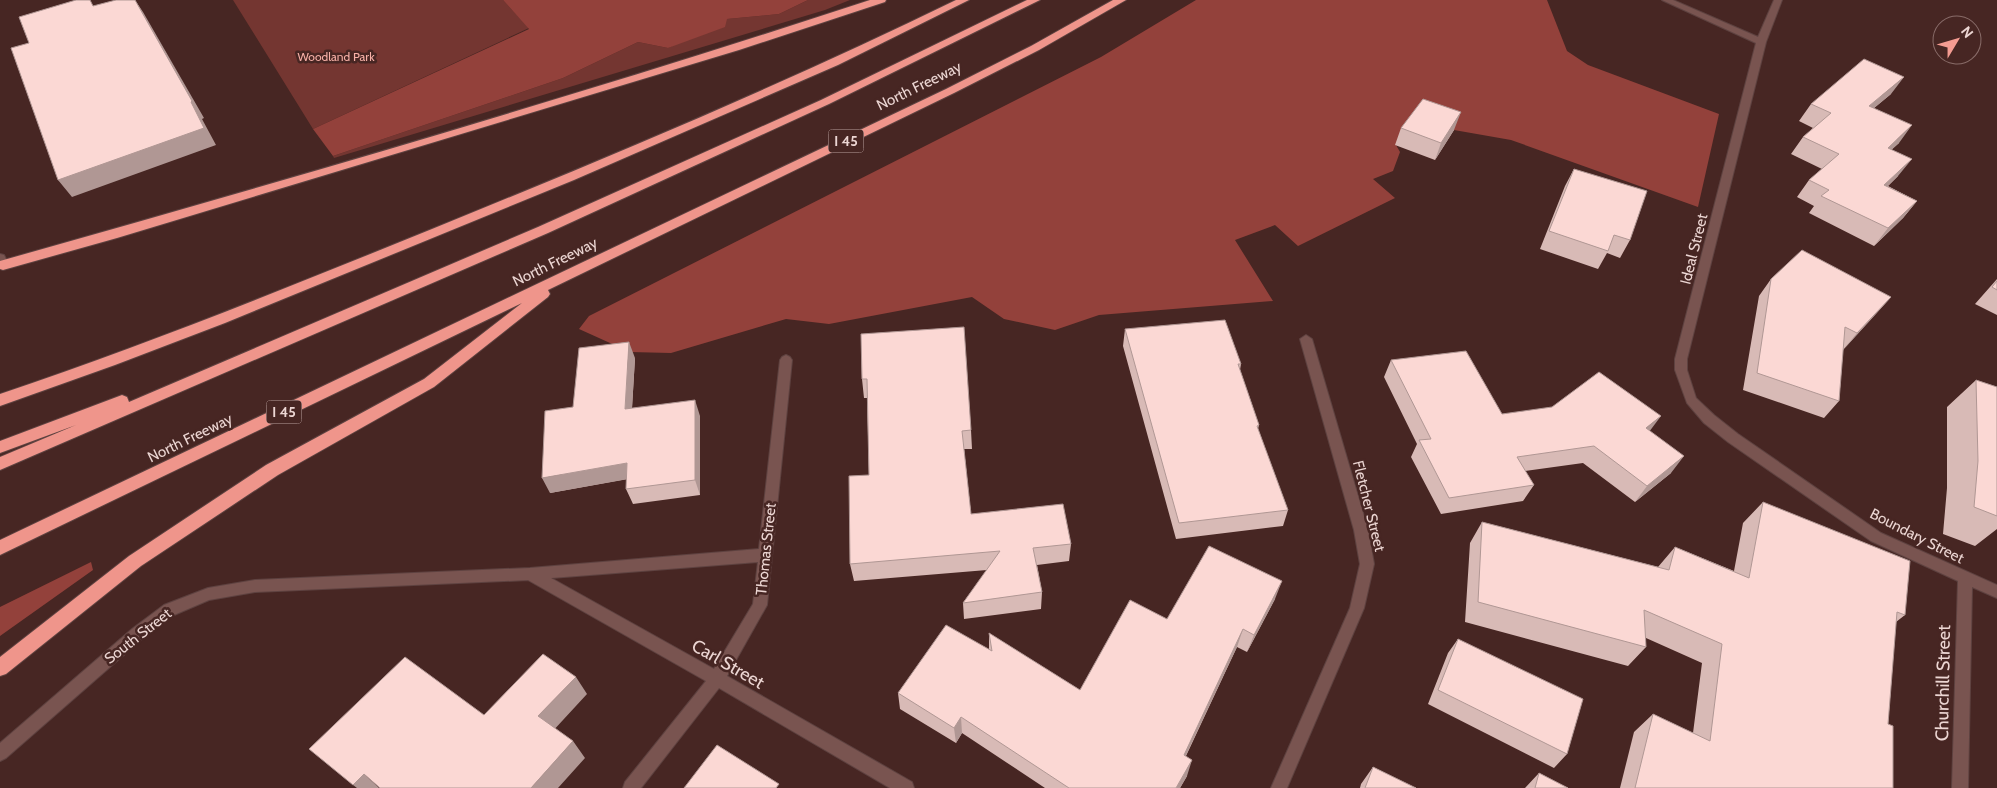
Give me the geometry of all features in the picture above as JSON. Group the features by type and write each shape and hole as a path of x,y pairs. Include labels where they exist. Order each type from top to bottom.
{"highway":[{"path":"1,261 122,232 735,48 881,0"},
{"path":"0,400 137,352 532,193 789,83 964,0"},
{"name":"North Freeway","path":"438,277 825,102 1035,0"},
{"name":"North Freeway","path":"0,548 950,91 1035,48 1121,0"},
{"path":"0,668 135,561 272,470 429,384 567,275"},
{"path":"0,447 156,389 438,277"},
{"path":"0,464 438,277"}],"street":[{"path":"1666,0 1761,42"},
{"name":"Ideal Street","path":"1776,469 1709,420 1690,400 1681,370 1681,359 1761,42 1778,0"},
{"name":"Fletcher Street","path":"1279,788 1357,608 1366,564 1361,530 1306,339"},
{"name":"Thomas Street","path":"631,788 717,679 760,605 786,360"},
{"name":"Boundary Street","path":"1776,469 1876,537 1997,592"},
{"path":"530,574 765,555"},
{"name":"South Street","path":"0,753 137,634 169,610 208,594 254,586 530,574"},
{"name":"Carl Street","path":"530,574 906,788"},
{"name":"Churchill Street","path":"1960,788 1965,579"}],"green space":[{"name":"Woodland Park","path":"233,0 503,0 529,28 313,129"},
{"path":"808,0 850,0 825,10 334,158 333,156 563,78 638,42 668,48 727,19 779,14"}],"shaded area":[{"path":"503,0 808,0 779,14 727,19 725,27 668,48 638,42 563,78 333,156 313,129 529,29"},
{"path":"1196,0 1547,0 1567,51 1588,65 1719,114 1698,207 1511,140 1454,130 1417,116 1396,145 1400,152 1393,171 1373,179 1395,198 1298,246 1275,225 1235,240 1273,301 1099,315 1055,330 1004,319 972,297 829,324 786,319 671,353 630,352 579,329 589,316 1101,57"},
{"path":"91,562 93,570 0,636 0,607"}],"building":[{"path":"76,0 90,0 93,6 116,0 135,0 192,101 204,128 58,180 11,48 29,43 19,17"},
{"path":"1864,59 1904,77 1869,106 1912,125 1888,148 1912,159 1884,185 1917,201 1888,228 1821,196 1829,190 1809,180 1839,154 1803,137 1831,113 1811,104"},
{"path":"1423,99 1461,112 1441,143 1401,128"},
{"path":"1574,169 1647,191 1630,240 1614,235 1608,251 1549,231"},
{"path":"1802,250 1891,297 1857,333 1845,327 1839,401 1757,373 1771,279"},
{"path":"1997,281 1997,290 1992,287"},
{"path":"1225,320 1241,364 1238,364 1259,425 1257,426 1288,510 1179,523 1125,329"},
{"path":"964,327 971,430 962,431 971,514 1063,504 1071,544 1033,548 1042,592 963,603 1000,551 850,564 849,476 869,475 867,379 862,379 861,334"},
{"path":"629,342 625,409 695,400 695,480 626,489 627,463 542,478 545,411 573,407 579,348"},
{"path":"1466,351 1502,414 1552,407 1599,372 1661,416 1646,428 1684,456 1647,486 1594,446 1517,457 1534,485 1449,498 1419,440 1431,439 1391,360"},
{"path":"1976,380 1997,387 1997,516 1974,507 1978,461"},
{"path":"1763,502 1910,561 1905,615 1897,612 1888,724 1893,726 1893,788 1635,788 1653,714 1710,741 1722,644 1644,610 1646,647 1478,602 1482,522 1669,570 1675,547 1749,578"},
{"path":"1209,546 1282,581 1254,635 1243,629 1184,755 1192,760 1176,788 1069,788 961,717 954,728 898,693 946,625 992,651 989,633 1080,690 1130,600 1167,619"},
{"path":"1458,639 1583,699 1567,754 1438,690"},
{"path":"543,654 576,677 538,716 573,741 531,788 380,788 364,774 353,785 309,749 405,657 484,715"},
{"path":"717,745 779,784 776,788 684,788"},
{"path":"1373,767 1416,788 1365,788"},
{"path":"1539,773 1568,788 1535,788"}]}
